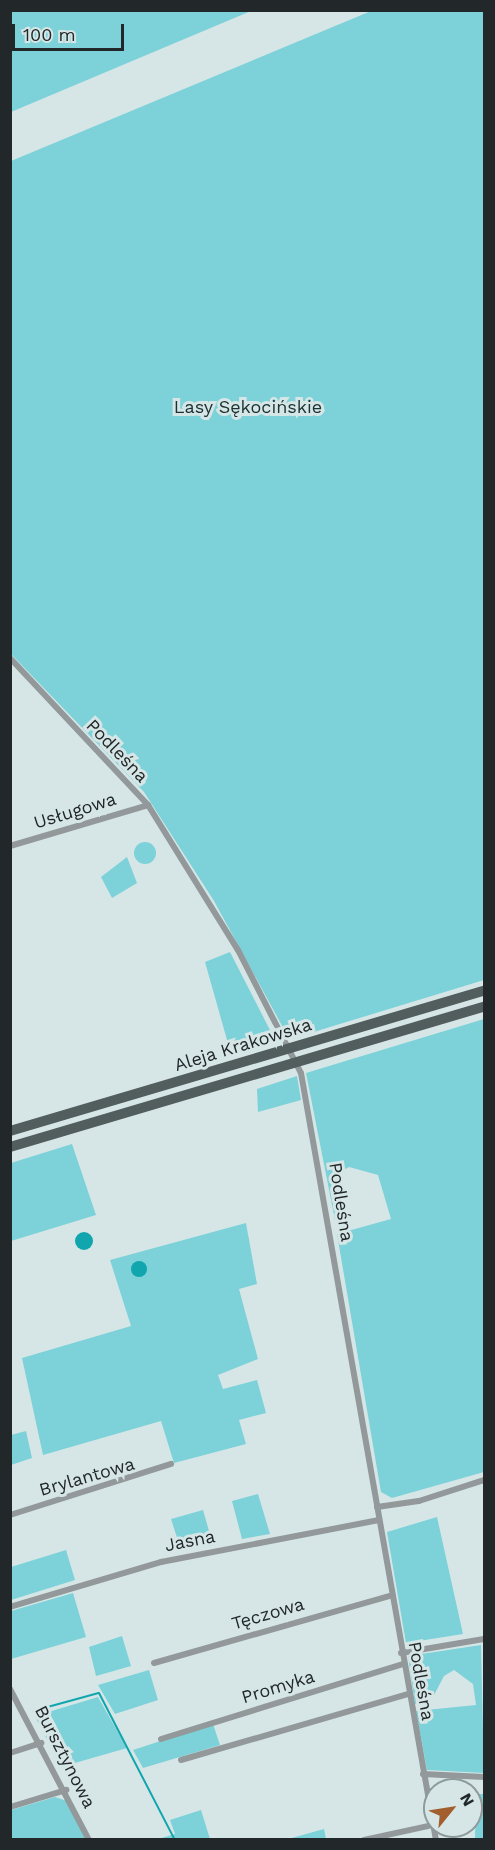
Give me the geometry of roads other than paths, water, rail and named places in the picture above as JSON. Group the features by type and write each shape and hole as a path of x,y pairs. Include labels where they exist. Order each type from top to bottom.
{"main road":[{"name":"Aleja Krakowska","path":"10,1131 484,991"},
{"name":"Aleja Krakowska","path":"10,1147 298,1064 484,1007"}],"street":[{"name":"Podleśna","path":"10,658 148,805 238,950 298,1064 424,1778"},
{"name":"Usługowa","path":"10,846 148,805"},
{"name":"Brylantowa","path":"10,1515 171,1464"},
{"path":"377,1507 419,1502 484,1480"},
{"name":"Jasna","path":"10,1607 161,1562 379,1520"},
{"name":"Tęczowa","path":"154,1663 392,1595"},
{"path":"401,1653 484,1639"},
{"name":"Promyka","path":"161,1738 403,1664"},
{"name":"Bursztynowa","path":"10,1689 41,1743 89,1839"},
{"path":"181,1760 408,1694"},
{"path":"10,1753 41,1743"},
{"path":"423,1773 484,1777"},
{"path":"10,1807 66,1791"},
{"path":"364,1839 423,1827"}],"waterway":[{"path":"33,1711 99,1693 175,1840"}],"park label":[{"name":"Lasy Sękocińskie","path":"248,407"}]}
